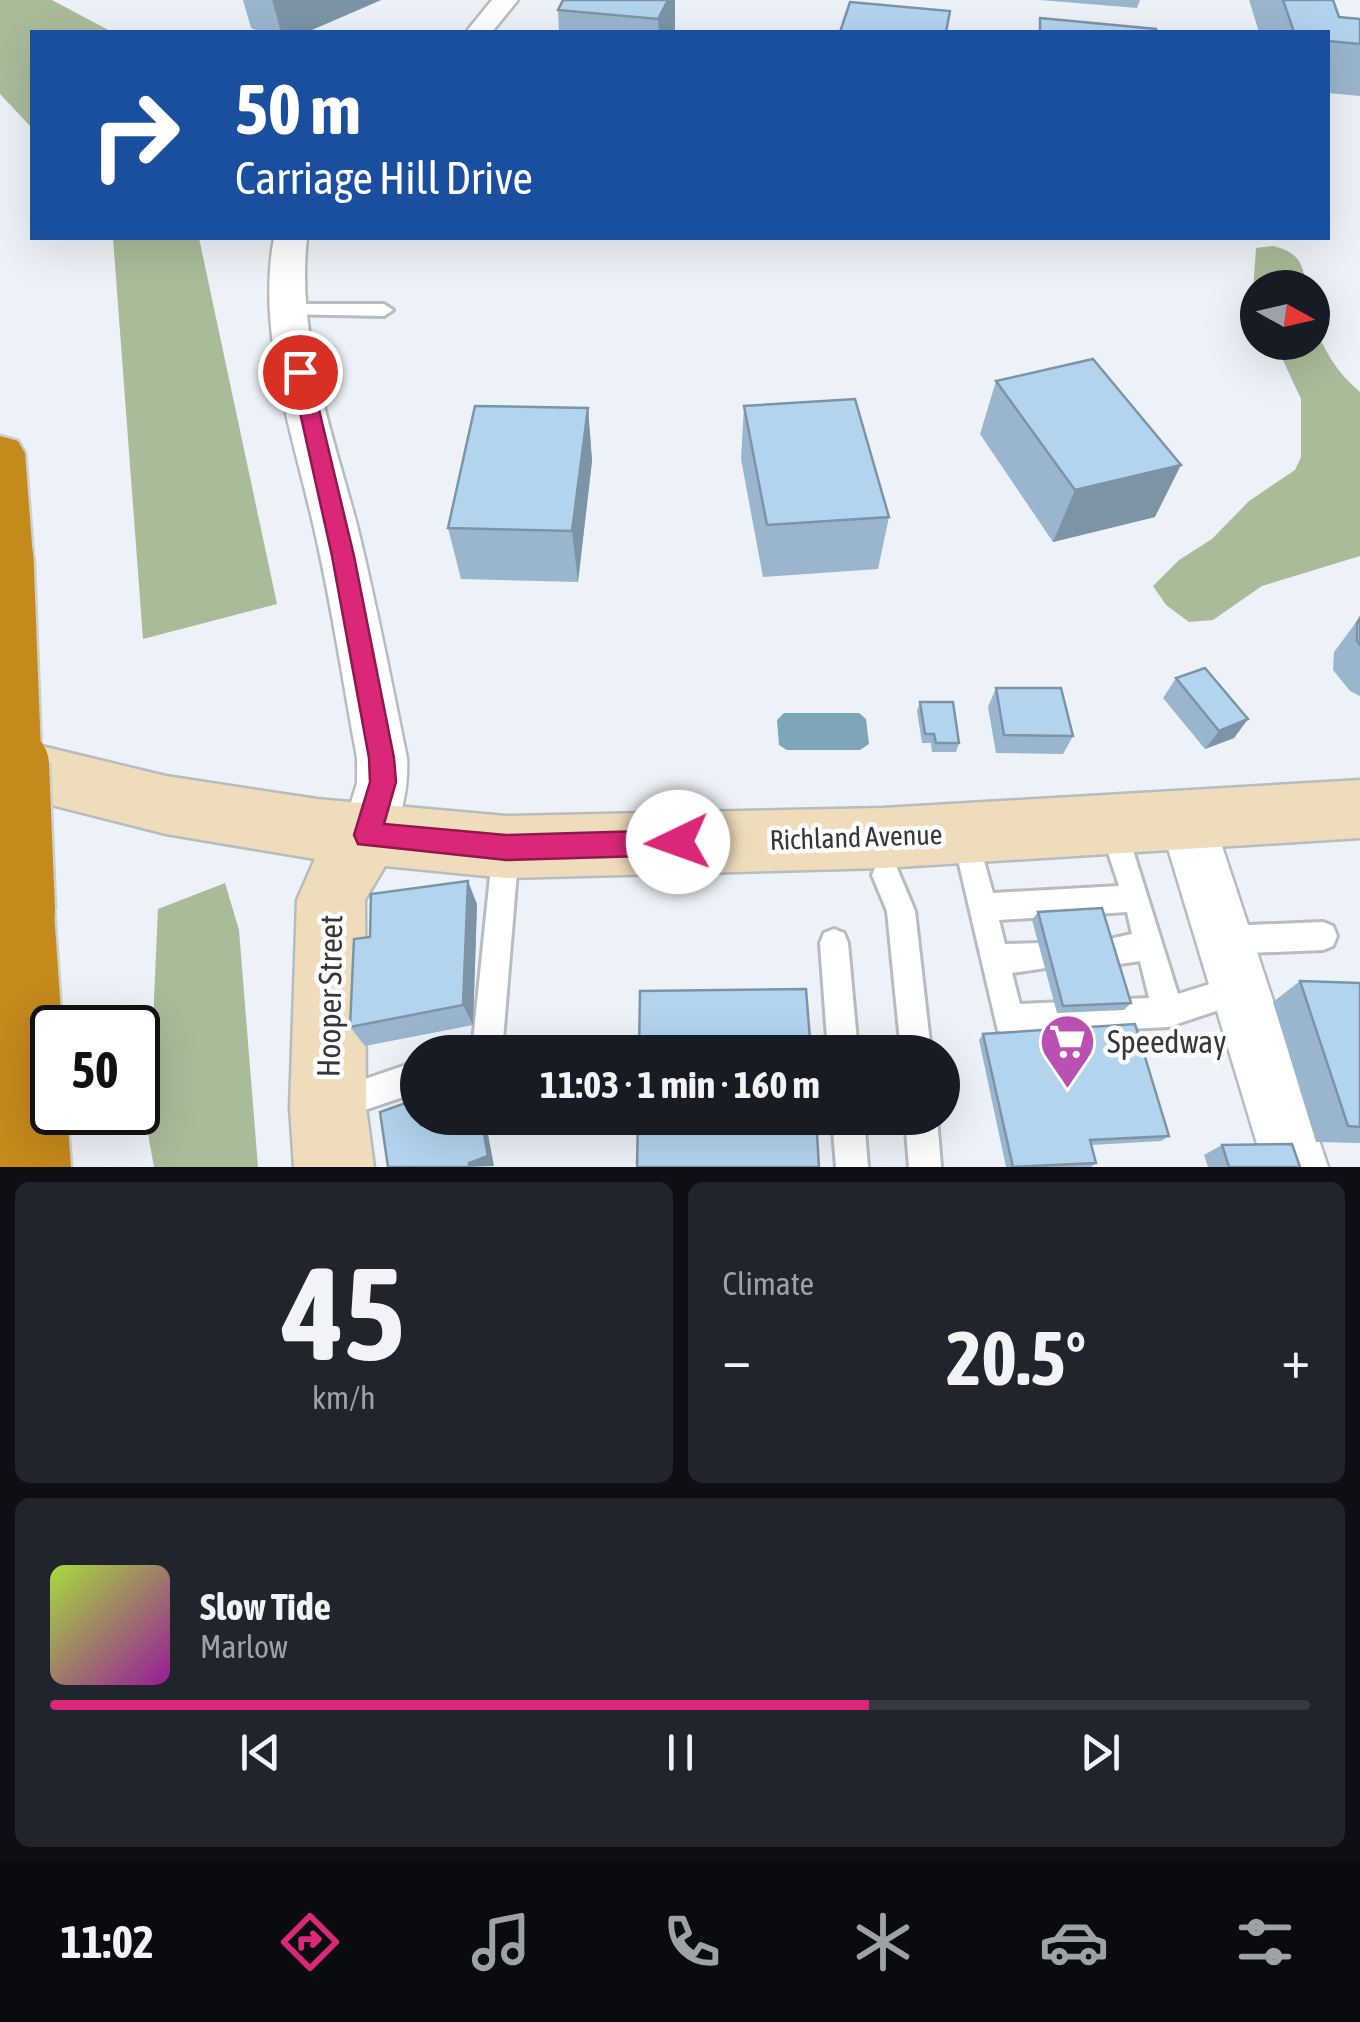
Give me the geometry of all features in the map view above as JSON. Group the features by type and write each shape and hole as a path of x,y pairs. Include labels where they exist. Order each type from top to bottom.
{"highway":[{"path":"0,453 31,1167"}],"main road":[{"name":"Richland Avenue","path":"0,764 166,805 368,835 506,847 882,838 1359,811"},
{"name":"Hooper Street","path":"331,1137 331,900 342,874 368,835"}],"street":[{"path":"481,30 504,0"},
{"path":"290,240 285,263 288,310 343,556 382,758 383,782 368,835"},
{"path":"1187,822 1296,1167"}],"lane":[{"path":"288,310 384,310"},
{"path":"1112,824 1168,1012"},
{"path":"965,832 1009,1020 1168,1012 1232,965 1322,936"},
{"path":"489,1035 506,847"},
{"path":"886,875 901,911 914,1035"},
{"path":"983,906 1137,898"},
{"path":"834,943 842,1035"},
{"path":"1106,952 1150,944"},
{"path":"994,959 1042,957"},
{"path":"331,1137 400,1089"},
{"path":"849,1135 852,1167"},
{"path":"922,1135 925,1167"}],"green space":[{"path":"0,0 52,0 108,30 30,30 30,126 0,94"},
{"path":"113,240 199,240 277,604 143,639"},
{"path":"1273,246 1288,251 1298,259 1303,270 1254,270 1256,248"},
{"path":"1330,357 1360,392 1360,556 1262,586 1213,620 1189,622 1166,605 1153,586 1179,560 1212,539 1249,501 1295,470 1301,457 1301,399 1283,360"},
{"path":"225,883 239,930 258,1167 154,1167 148,1135 160,1135 160,1005 154,1005 158,909"}],"water":[{"path":"784,713 859,713 866,719 869,744 860,750 787,750 779,745 777,720"}],"building":[{"path":"563,0 668,0 658,19 558,10"},
{"path":"1283,0 1333,0 1339,17 1360,19 1360,44 1330,41 1330,30 1293,30"},
{"path":"850,2 950,11 946,30 841,30"},
{"path":"1040,18 1156,30 1040,30"},
{"path":"1093,359 1181,465 1075,490 996,381"},
{"path":"855,399 889,517 767,525 744,406"},
{"path":"475,406 588,408 572,531 448,528"},
{"path":"1360,618 1360,645 1357,623"},
{"path":"1205,668 1248,719 1219,731 1176,678"},
{"path":"996,688 1061,688 1073,736 1004,735"},
{"path":"920,702 953,702 959,743 936,743 934,734 925,734"},
{"path":"468,881 463,1005 350,1027 354,939 370,937 371,894"},
{"name":"Speedway","path":"1102,908 1131,1003 1063,1006 1038,912"},
{"path":"1300,981 1360,983 1360,1127 1348,1126"},
{"path":"806,989 810,1035 639,1035 640,991"},
{"name":"Speedway","path":"1135,1024 1169,1136 1090,1140 1096,1163 1013,1167 983,1034"},
{"path":"400,1105 400,1135 484,1135 488,1156 469,1163 469,1167 388,1167 380,1112"},
{"path":"638,1135 817,1135 819,1167 637,1167"},
{"path":"1292,1144 1300,1167 1229,1167 1222,1145"}],"place":[{"name":"Speedway","path":"1068,1091"}],"route":[{"path":"300,372 343,556 382,758 383,782 368,835 506,847 678,842"}]}
